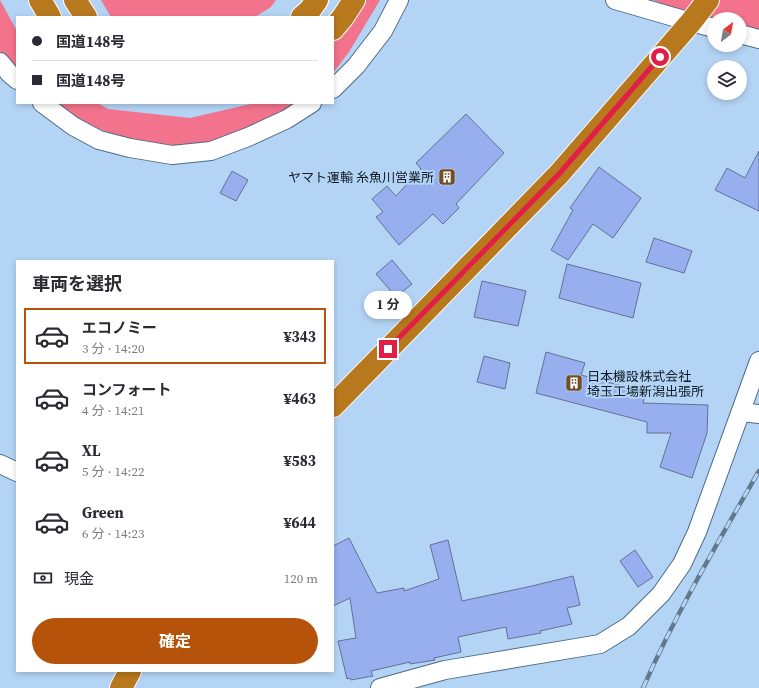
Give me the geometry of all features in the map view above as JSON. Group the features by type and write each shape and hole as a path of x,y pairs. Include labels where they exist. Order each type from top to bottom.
{"highway":[{"path":"40,0 49,16"},
{"path":"75,0 85,16"},
{"path":"303,16 310,10 317,0"},
{"path":"334,28 343,18 354,0"},
{"path":"334,405 559,174 691,22 708,0"},
{"path":"121,688 129,672"}],"street":[{"path":"334,88 356,66 384,31 399,0"},
{"path":"615,0 707,26"},
{"path":"747,35 759,38"},
{"path":"0,62 16,79"},
{"path":"43,104 73,126 99,140 130,148 172,155 211,151 248,137 287,119 310,104"},
{"path":"380,688 445,670 600,644 629,626 661,594 682,564 697,532 759,360"},
{"path":"741,412 759,414"},
{"path":"0,464 16,472"}],"shaded area":[{"path":"0,0 16,29 16,72 10,67 0,51"},
{"path":"101,0 276,0 271,7 257,16 110,16"},
{"path":"364,0 380,0 349,52 334,72 334,41"},
{"path":"653,0 759,0 759,30 747,27 747,12 707,12 707,16 672,7"},
{"path":"56,104 100,104 108,109 190,118 251,104 298,104 281,115 213,142 175,147 122,138 85,123"}],"building":[{"name":"ヤマト運輸 糸魚川営業所","path":"466,114 504,153 456,204 459,208 443,224 433,214 399,245 376,217 383,212 372,199 387,186 396,196 421,169 416,163"},
{"path":"759,151 759,211 715,190 727,168 745,178"},
{"path":"599,167 641,198 613,238 593,224 568,260 551,250 573,210 570,208"},
{"path":"232,171 248,180 236,201 220,193"},
{"path":"654,238 692,251 684,273 646,262"},
{"path":"392,260 412,284 396,297 376,274"},
{"path":"567,264 641,283 633,318 559,298"},
{"path":"482,281 526,291 518,326 474,317"},
{"path":"546,352 585,363 581,375 646,392 643,403 708,405 707,433 692,478 660,467 671,433 647,433 647,422 536,393"},
{"path":"484,356 510,363 505,389 477,382"},
{"path":"349,538 377,593 404,588 404,591 439,579 430,545 448,540 462,601 573,576 580,605 567,608 572,624 540,631 541,633 508,639 506,627 458,637 461,652 434,658 435,660 410,664 410,662 371,671 373,676 351,680 350,678 347,679 338,641 356,638 350,598 334,606 334,546"},
{"path":"635,550 653,577 638,587 620,561"}],"railway":[{"path":"643,688 683,605 759,471"}],"place":[{"name":"ヤマト運輸 糸魚川営業所","path":"447,177"},
{"name":"日本機設株式会社 埼玉工場新潟出張所","path":"574,383"}],"route":[{"path":"388,349 559,174 660,57"}]}
